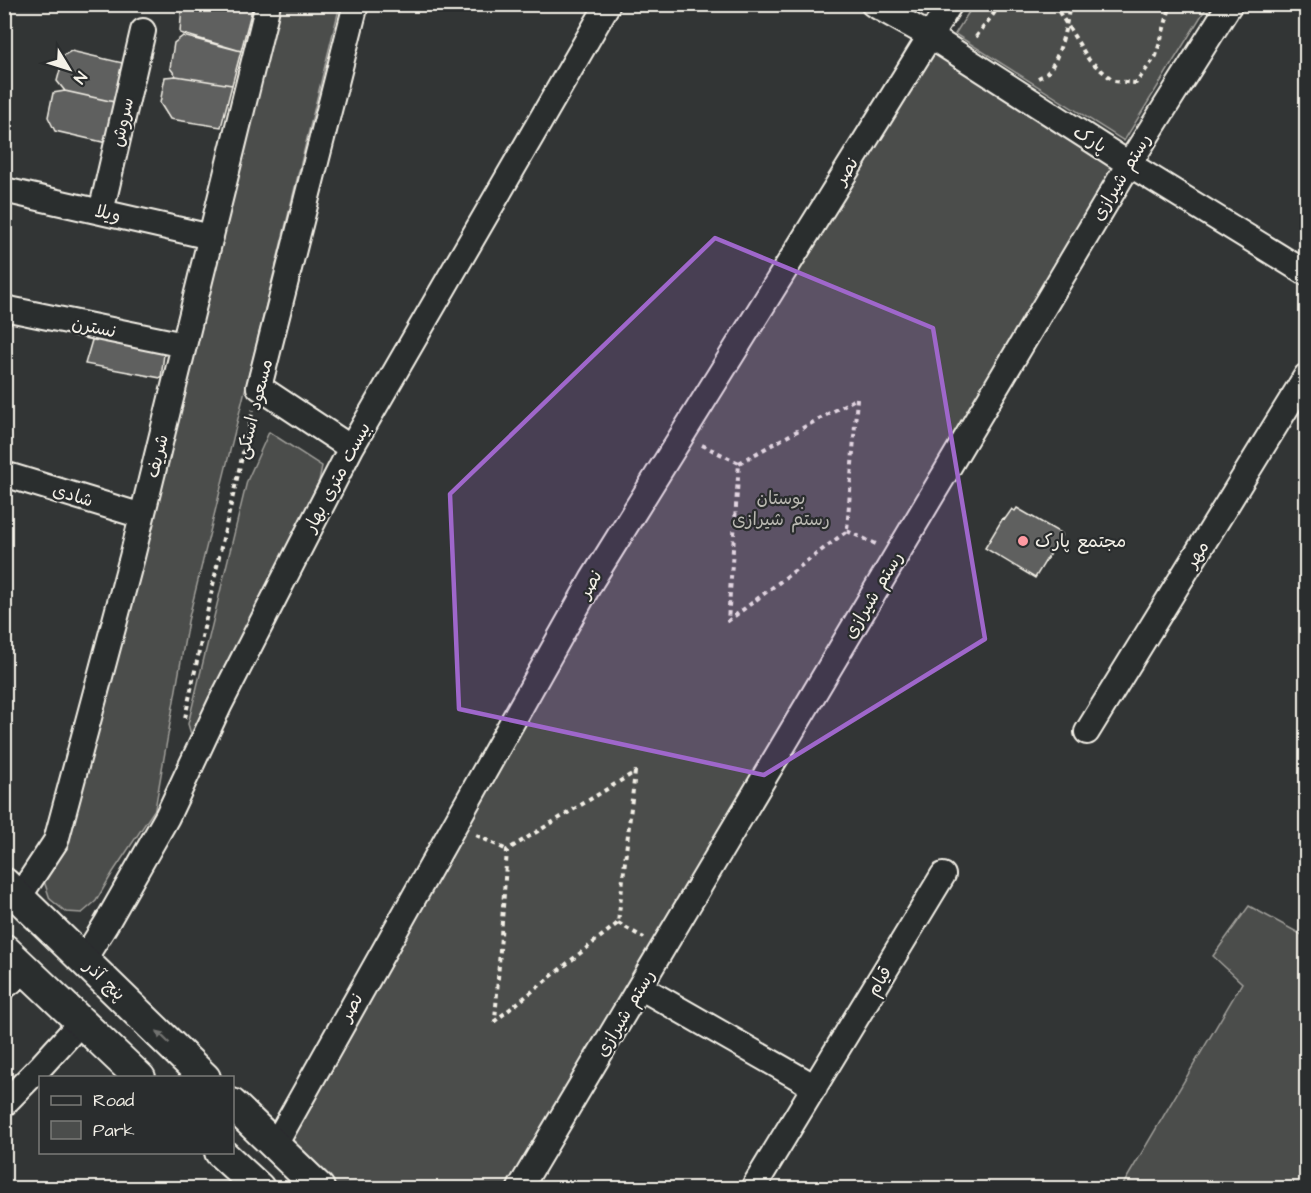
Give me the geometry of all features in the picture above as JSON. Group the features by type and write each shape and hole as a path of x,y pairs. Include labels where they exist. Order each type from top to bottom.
{"main road":[{"name":"پنج آذر","path":"12,890 204,1076"},
{"path":"4,949 15,979 81,1022 139,1076"},
{"path":"234,1106 319,1188"},
{"path":"222,1154 257,1188"}],"street":[{"name":"شریف","path":"12,890 57,841 142,516 268,4"},
{"name":"مسعود استکی","path":"258,387 356,4"},
{"name":"بیست متری بهار","path":"84,959 167,817 220,704 351,448 608,4"},
{"name":"پارک","path":"873,4 930,36 1129,164 1306,273"},
{"name":"نصر","path":"275,1145 592,580 950,4"},
{"name":"رستم شیرازی","path":"520,1188 1129,164 1230,4"},
{"name":"سروش","path":"101,212 143,31"},
{"name":"ویلا","path":"4,190 211,237"},
{"name":"نسترن","path":"4,308 184,345"},
{"name":"مهر","path":"1087,732 1306,376"},
{"path":"258,387 351,448"},
{"name":"شادی","path":"4,474 142,516"},
{"name":"قیام","path":"753,1188 943,875"},
{"path":"640,987 815,1087"},
{"path":"4,1104 81,1022"}],"path":[{"path":"971,44 1001,4"},
{"path":"1054,4 1089,60 1114,81 1136,83 1156,56 1171,4"},
{"path":"1031,82 1046,74 1055,60 1067,27 1070,4"},
{"name":"مسعود استکی","path":"183,729 220,547 258,387"},
{"path":"857,398 847,531 728,621 739,463 857,398"},
{"path":"682,435 739,463"},
{"path":"847,531 897,554"},
{"path":"635,772 618,923 495,1022 507,850 635,772"},
{"path":"455,824 507,850"}],"highlighted area":[{"path":"715,238 933,328 985,639 764,775 459,709 450,494"}],"green space":[{"path":"974,4 1208,5 1124,141 955,34"},
{"path":"280,5 340,5 188,621 155,809 96,901 82,913 66,912 50,899 44,881 66,847 143,563"},
{"name":"بوستان رستم شیرازی","path":"930,36 1129,164 522,1188 319,1188 275,1145 455,824"},
{"path":"269,432 322,466 319,481 193,741 188,724 247,481"},
{"path":"1249,906 1306,937 1306,1188 1121,1188 1242,983 1213,956"}],"building":[{"path":"182,4 227,4 252,9 241,51 180,33"},
{"path":"183,36 241,51 232,85 176,76 170,68 174,43"},
{"path":"71,51 127,64 119,103 65,91 57,81 64,55"},
{"path":"176,76 232,85 221,127 170,119 160,103 165,77"},
{"path":"65,91 119,103 107,143 55,131 48,117 53,93"},
{"path":"95,330 164,354 161,378 85,364"},
{"name":"مجتمع پارک","path":"1017,508 1062,534 1035,578 985,548 1003,518 1005,519 1012,509 1015,511"}],"place":[{"name":"مجتمع پارک","path":"1023,541"}]}
